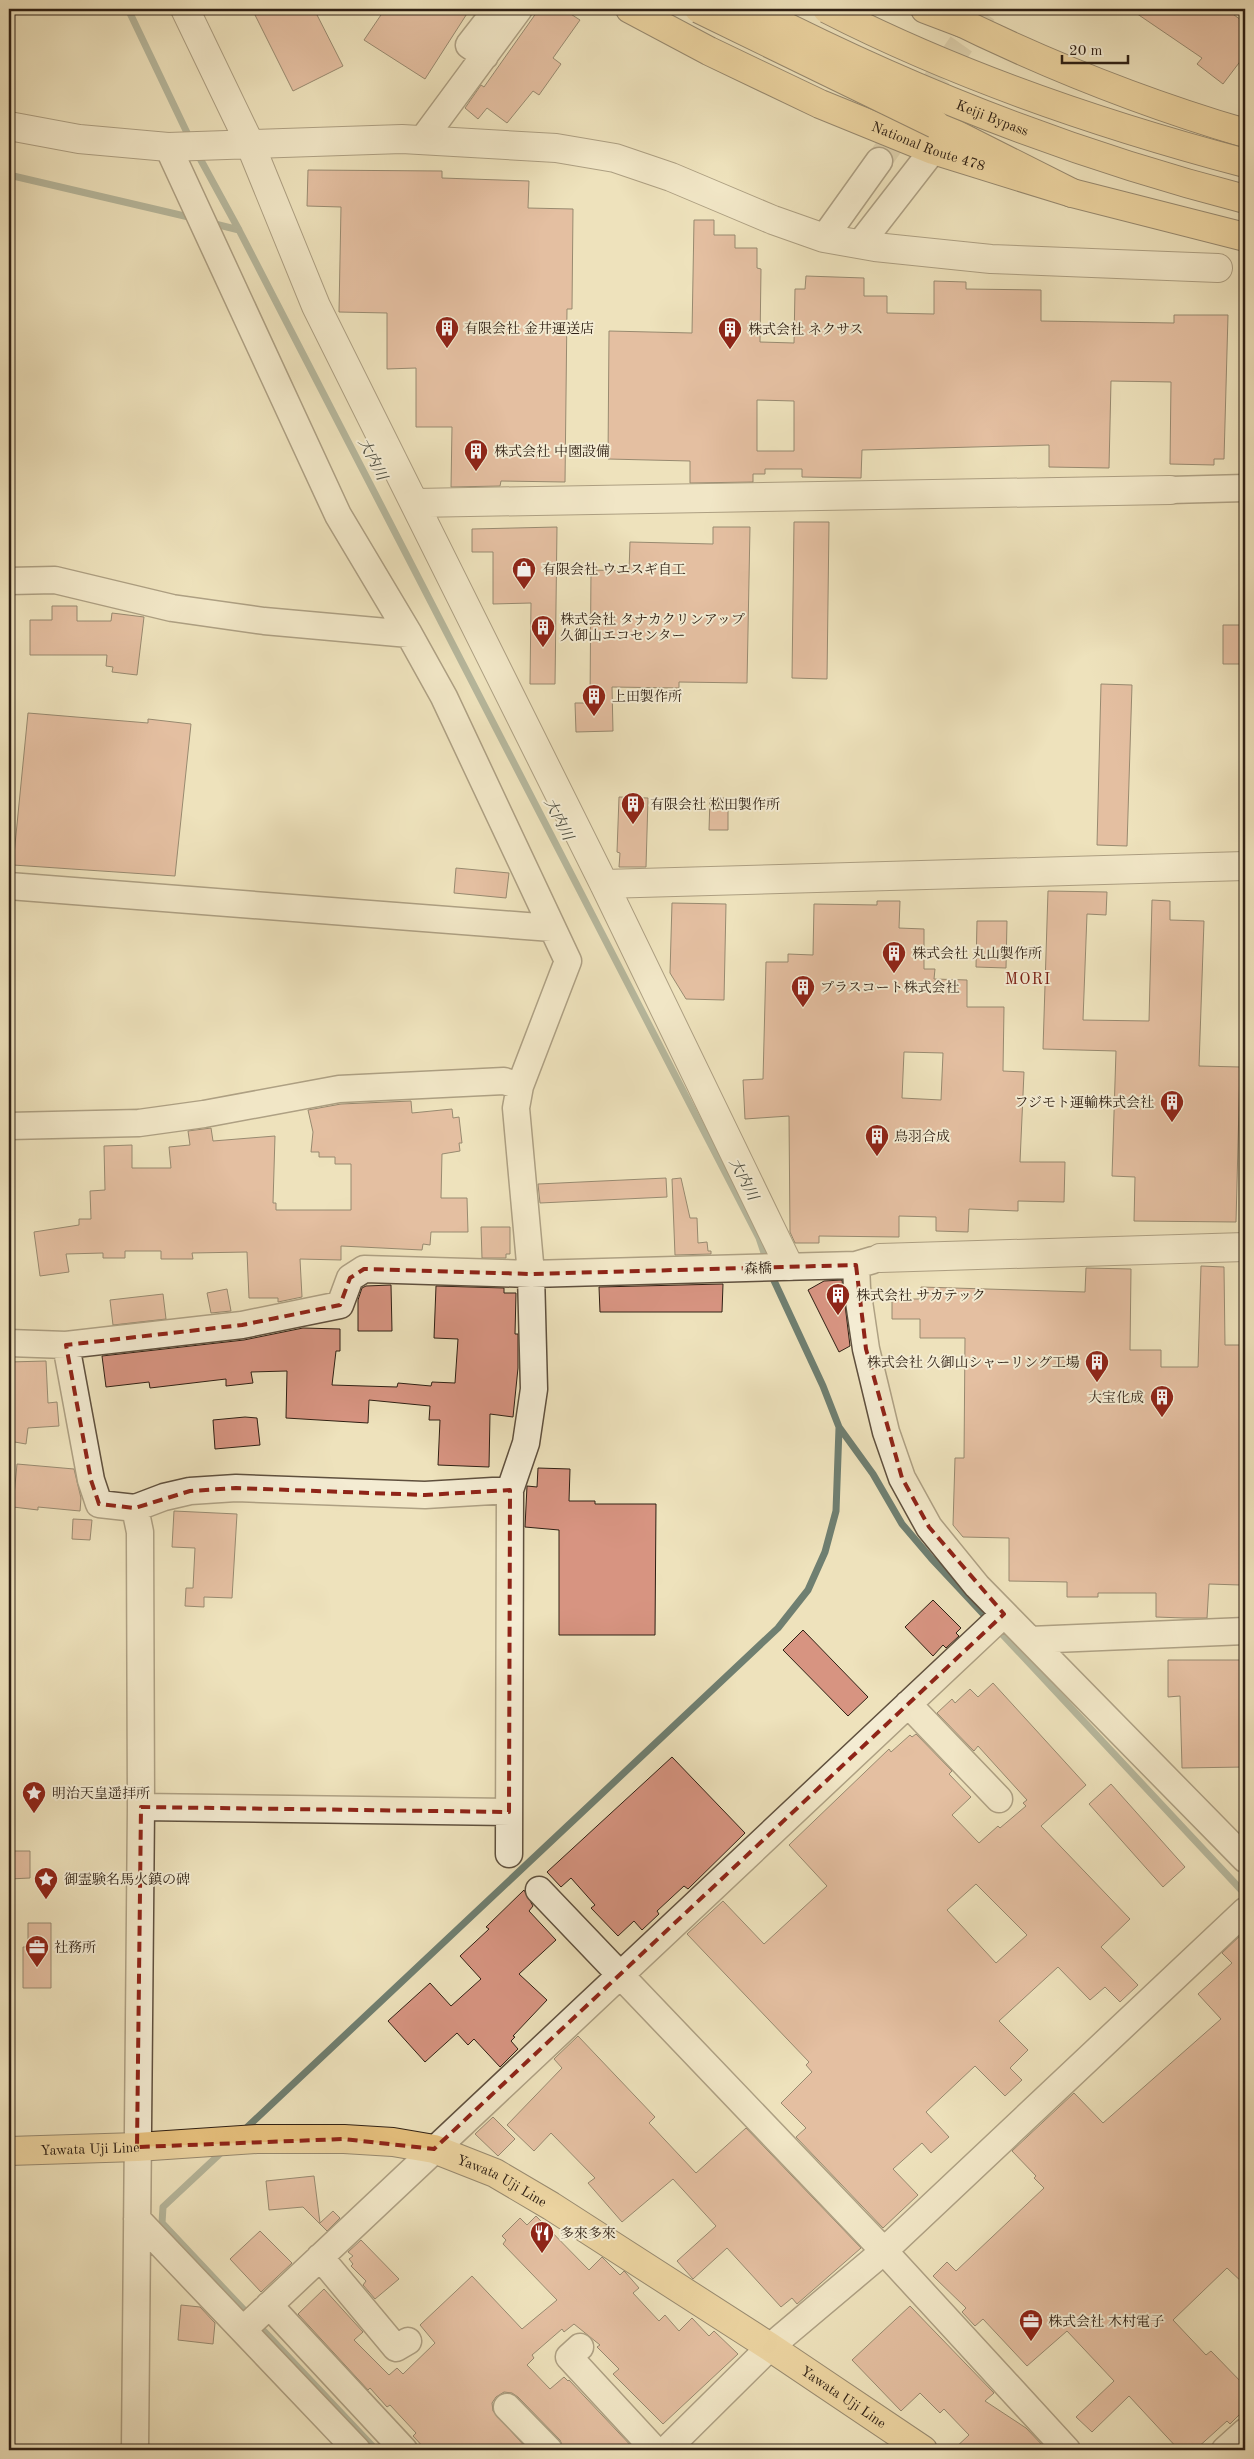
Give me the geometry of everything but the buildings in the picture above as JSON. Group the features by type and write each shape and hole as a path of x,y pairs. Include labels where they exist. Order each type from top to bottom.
{"main road":[{"name":"National Route 478","path":"630,9 709,51 820,104 933,150 1072,193 1245,238"},
{"path":"699,9 1072,193"},
{"name":"Keiji Bypass","path":"751,9 810,39 899,79 1003,122 1104,157 1245,199"},
{"path":"828,9 927,54 1021,92 1115,124 1245,162"},
{"path":"925,9 966,16"},
{"path":"934,9 966,16 1114,88 1205,121 1245,133"},
{"name":"Yawata Uji Line","path":"9,2151 137,2147 256,2139 344,2139 393,2142 434,2149 495,2173 551,2206 770,2347 923,2450"}],"street":[{"path":"185,9 250,144 316,306 415,502 525,729 604,884 785,1267"},
{"path":"485,56 469,45 497,9"},
{"path":"423,139 519,9"},
{"path":"9,126 79,139 168,147 423,139 556,148 615,158 671,177 772,220 824,238 991,259 1218,268"},
{"path":"168,147 338,515 444,697 568,961 520,1086 516,1108 531,1274 534,1389 526,1443 510,1490 509,1854"},
{"path":"860,244 933,150"},
{"path":"824,238 879,160"},
{"path":"415,502 1245,488"},
{"path":"9,581 55,580 172,608 264,621 409,634"},
{"path":"604,884 1245,866"},
{"path":"9,886 552,928"},
{"path":"9,1126 139,1123 204,1114 339,1089 504,1080 520,1086"},
{"path":"1245,1247 868,1261 857,1288 866,1349 886,1432 902,1478 929,1527 977,1586 1245,1859"},
{"name":"森橋","path":"66,1345 242,1325 340,1305 350,1278 364,1269 531,1274 736,1269 868,1261"},
{"path":"9,1343 66,1345 91,1480 99,1504 135,1508 164,1497 190,1491 236,1488 425,1495 510,1490"},
{"path":"135,1508 140,1532 141,1807 135,2450"},
{"path":"256,2317 1004,1614"},
{"path":"1030,1640 1245,1631"},
{"path":"908,1704 999,1799"},
{"path":"141,1807 509,1812"},
{"path":"539,1890 619,1976 884,2251 1066,2450"},
{"path":"666,2450 770,2347 884,2251 1244,1916"},
{"path":"137,2219 256,2317 404,2450"},
{"path":"320,2257 396,2348 408,2341"},
{"path":"256,2317 357,2450"},
{"path":"580,2346 569,2357 655,2450"},
{"path":"507,2407 549,2450"},
{"path":"1225,2450 1245,2432"}],"highlighted area":[{"path":"856,1265 866,1349 902,1478 929,1527 1004,1614 434,2149 344,2139 137,2147 141,1807 509,1812 510,1490 425,1495 236,1488 190,1491 135,1508 99,1504 91,1480 66,1345 242,1325 340,1305 350,1278 364,1269 531,1274"}],"waterway":[{"path":"128,9 190,139"},
{"name":"大内川","path":"197,153 239,230 759,1238 767,1262"},
{"path":"9,175 193,218"},
{"path":"211,223 239,230"},
{"path":"770,1272 823,1386 839,1427 873,1474 902,1524 931,1558 1245,1894"},
{"path":"242,2132 778,1628 808,1590 825,1552 836,1511 839,1428"},
{"path":"224,2150 163,2207 162,2223 376,2450"}],"tunnel":[{"path":"879,161 986,9"}],"place":[{"name":"有限会社 金井運送店","path":"447,349"},
{"name":"株式会社 ネクサス","path":"730,350"},
{"name":"株式会社 中園設備","path":"476,472"},
{"name":"有限会社 ウエスギ自工","path":"524,590"},
{"name":"株式会社 タナカクリンアップ 久御山エコセンター","path":"543,648"},
{"name":"上田製作所","path":"594,717"},
{"name":"有限会社 松田製作所","path":"633,825"},
{"name":"株式会社 丸山製作所","path":"894,974"},
{"name":"プラスコート株式会社","path":"803,1008"},
{"name":"フジモト運輸株式会社","path":"1172,1123"},
{"name":"鳥羽合成","path":"877,1157"},
{"name":"株式会社 サカテック","path":"838,1316"},
{"name":"株式会社 久御山シャーリング工場","path":"1097,1383"},
{"name":"大宝化成","path":"1162,1418"},
{"name":"明治天皇遥拝所","path":"34,1814"},
{"name":"御霊験名馬火鎮の碑","path":"46,1900"},
{"name":"社務所","path":"37,1968"},
{"name":"多來多來","path":"542,2254"},
{"name":"株式会社 木村電子","path":"1031,2342"}],"district":[{"name":"MORI","path":"1028,978"}]}
